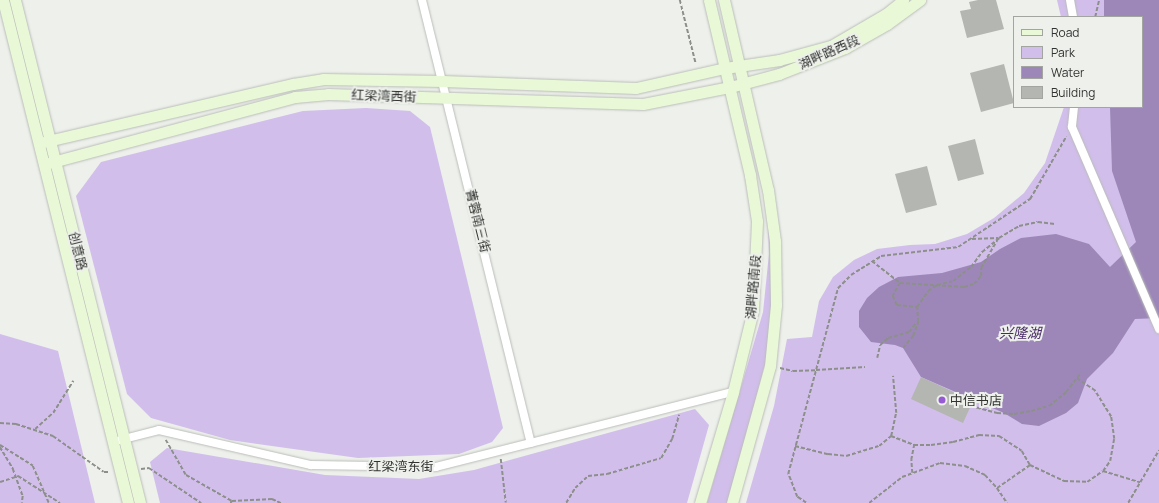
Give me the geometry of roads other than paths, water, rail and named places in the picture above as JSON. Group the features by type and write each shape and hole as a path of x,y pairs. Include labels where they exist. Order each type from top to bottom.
{"street":[{"name":"创意路","path":"3,0 39,143 50,162 119,440 132,470 140,503"},
{"name":"创意路","path":"15,0 51,140 50,162"},
{"name":"菁蓉南三街","path":"422,0 448,98 531,443"},
{"name":"湖畔路南段","path":"700,503 733,392 753,310 757,221 750,175 710,0"},
{"name":"湖畔路南段","path":"724,0 768,190 775,241 776,305 770,366 732,503"},
{"name":"湖畔路西段","path":"725,68 779,60 831,46 886,14 903,0"},
{"name":"湖畔路西段","path":"730,87 780,74 845,48 887,24 920,0"},
{"path":"1070,0 1073,16"},
{"name":"红梁湾西街","path":"39,143 293,84 323,79 443,81 636,88 725,68"},
{"name":"红梁湾西街","path":"50,162 295,97 328,94 643,104 730,87"},
{"path":"1074,108 1072,127 1159,329"},
{"name":"红梁湾东街","path":"119,440 159,430 311,465 436,467 733,392"},
{"name":"创意路","path":"119,440 120,472 128,503"}],"water":[{"name":"兴隆湖","path":"1104,0 1159,0 1159,318 1135,319 1113,353 1087,379 1078,403 1066,413 1039,426 1022,424 1004,413 921,377 903,348 895,345 871,342 859,327 859,311 867,298 879,287 898,277 942,273 981,262 1000,249 1021,238 1056,234 1089,244 1110,267 1136,242 1112,171 1110,108 1143,108 1143,16 1104,16"}],"place":[{"name":"中信书店","path":"942,400"}]}
